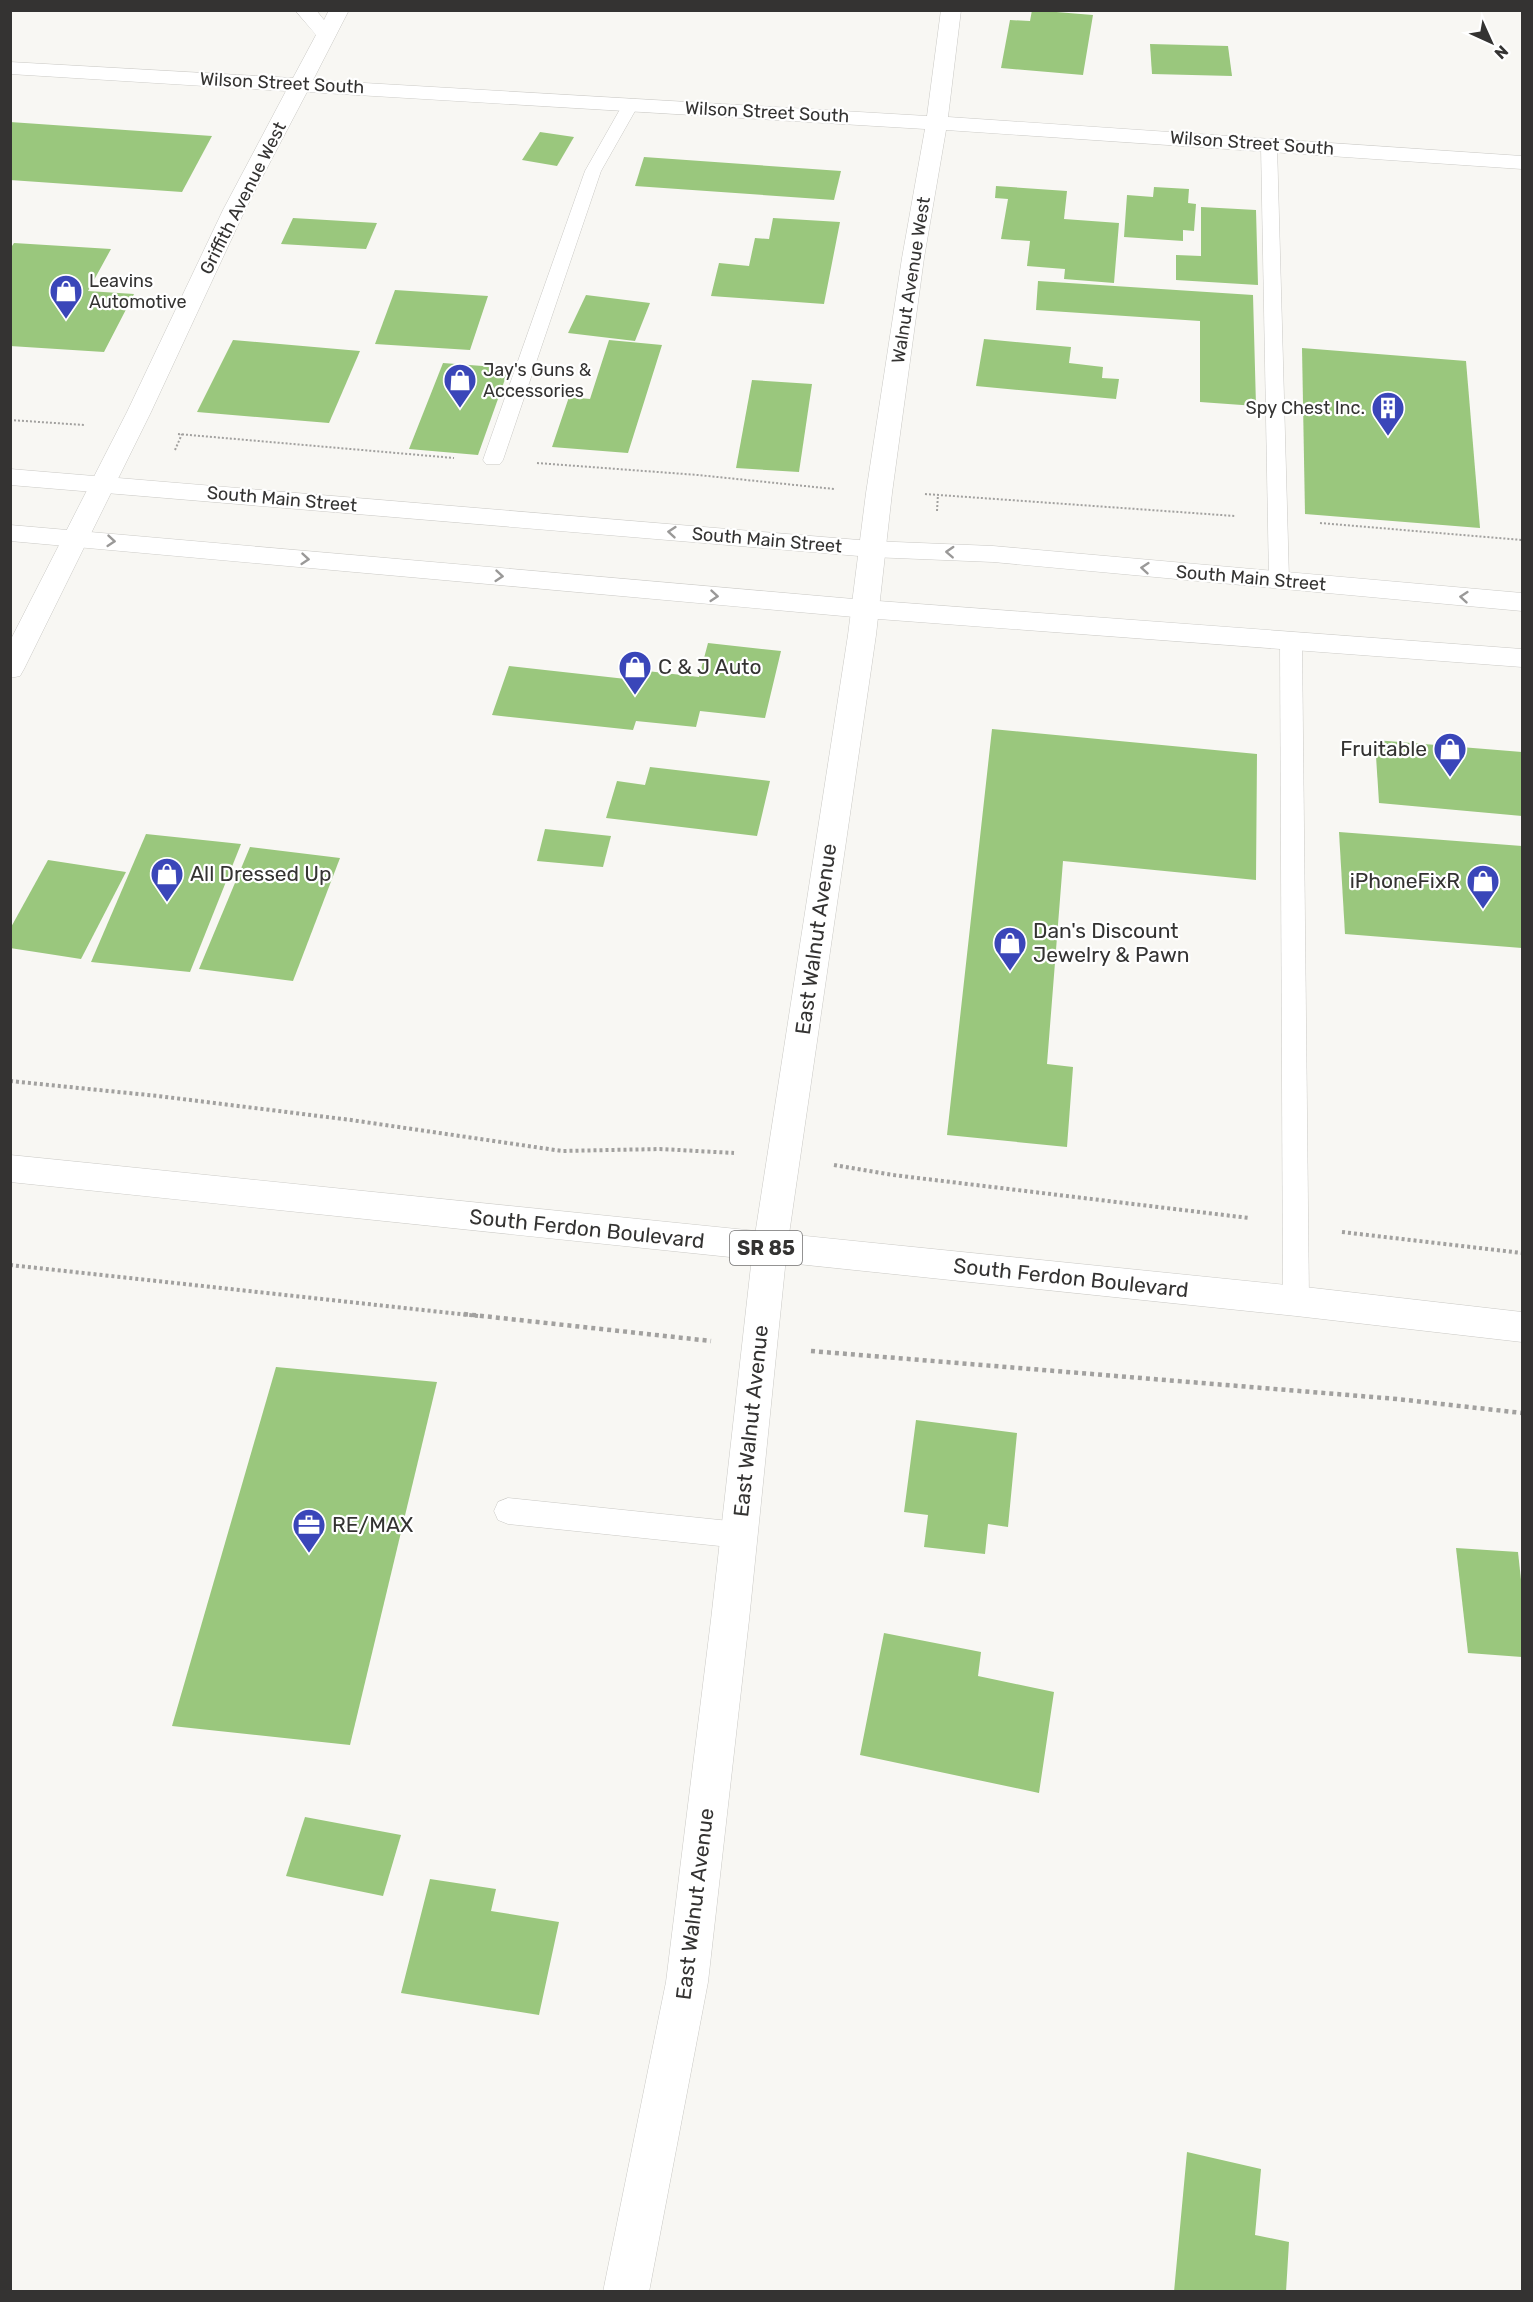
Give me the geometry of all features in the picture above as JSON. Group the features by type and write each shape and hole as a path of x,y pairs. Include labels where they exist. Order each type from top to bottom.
{"street":[{"path":"304,10 327,36"},
{"name":"Griffith Avenue West","path":"10,669 129,431 234,210 339,10"},
{"name":"Walnut Avenue West","path":"871,549 913,258 937,122 951,10"},
{"name":"Wilson Street South","path":"10,68 937,122 1522,162"},
{"name":"South Main Street","path":"10,477 871,549 993,554 1522,602"},
{"path":"10,533 865,609 1522,658"},
{"name":"East Walnut Avenue","path":"626,2292 687,1982 770,1248 865,609 871,549"},
{"name":"South Ferdon Boulevard","path":"10,1168 1296,1301 1522,1327"}],"lane":[{"path":"493,460 593,171 631,104"},
{"path":"1269,144 1279,580"},
{"path":"1291,641 1296,1301"},
{"path":"508,1511 739,1535"}],"path":[{"path":"10,420 89,425 129,431 224,437 410,455 698,475 879,493 938,494 1522,540"}],"building":[{"path":"1032,10 1093,15 1083,75 1001,68 1010,20 1030,21"},
{"path":"1150,44 1228,46 1232,76 1152,74"},
{"path":"10,122 212,136 182,192 10,180"},
{"path":"540,132 574,137 557,166 522,160"},
{"path":"644,157 841,171 834,200 635,186"},
{"path":"996,186 1067,191 1064,219 1119,223 1114,283 1064,279 1065,269 1027,266 1030,241 1001,239 1008,199 995,198"},
{"path":"1154,187 1189,189 1188,203 1196,204 1194,231 1183,230 1183,241 1124,237 1127,195 1153,197"},
{"path":"1201,207 1256,210 1258,285 1176,280 1176,255 1201,256"},
{"path":"293,218 377,223 366,249 281,244"},
{"path":"773,218 840,222 824,304 711,296 719,263 749,266 755,238 769,239"},
{"name":"Leavins Automotive","path":"14,243 111,249 88,291 134,294 104,352 10,346 10,249"},
{"path":"1038,281 1253,295 1256,406 1200,402 1200,321 1036,310"},
{"path":"395,290 488,296 470,350 375,344"},
{"path":"586,295 650,303 635,341 568,333"},
{"path":"984,339 1071,347 1069,363 1103,367 1102,378 1119,379 1116,399 976,386"},
{"path":"233,340 360,351 329,423 197,412"},
{"path":"609,340 662,345 628,453 552,447 569,397 590,399"},
{"name":"Spy Chest Inc.","path":"1302,348 1466,361 1480,528 1305,514"},
{"name":"Jay's Guns & Accessories","path":"443,363 509,368 478,455 409,449"},
{"path":"752,380 812,384 799,472 736,468"},
{"name":"C & J Auto","path":"708,643 781,651 765,718 700,711 696,727 636,721 633,730 492,715 509,666 644,681 647,671 699,677"},
{"name":"Dan's Discount Jewelry & Pawn","path":"992,729 1257,754 1256,880 1063,861 1047,1064 1073,1067 1067,1147 947,1135"},
{"name":"Fruitable","path":"1375,740 1522,752 1522,816 1379,803"},
{"path":"650,767 770,781 757,836 606,818 617,781 645,785"},
{"path":"545,829 611,836 603,867 537,861"},
{"path":"1339,832 1522,846 1522,948 1345,934"},
{"name":"All Dressed Up","path":"146,834 241,844 190,972 91,962"},
{"path":"250,847 340,858 293,981 199,969"},
{"path":"48,860 126,872 81,959 10,948 10,929"},
{"name":"RE/MAX","path":"276,1367 437,1382 350,1745 172,1726"},
{"path":"916,1420 1017,1433 1008,1527 988,1524 985,1554 924,1547 928,1515 904,1512"},
{"path":"1456,1548 1518,1552 1522,1589 1522,1657 1468,1653"},
{"path":"884,1633 981,1652 978,1676 1054,1692 1039,1793 860,1755"},
{"path":"305,1817 401,1835 383,1896 286,1876"},
{"path":"430,1879 496,1889 491,1911 559,1922 539,2015 401,1993"},
{"path":"1187,2152 1261,2169 1255,2235 1289,2242 1286,2292 1174,2292"}],"place":[{"name":"Leavins Automotive","path":"66,320"},
{"name":"Jay's Guns & Accessories","path":"460,409"},
{"name":"Spy Chest Inc.","path":"1388,437"},
{"name":"C & J Auto","path":"635,696"},
{"name":"Fruitable","path":"1450,778"},
{"name":"All Dressed Up","path":"167,903"},
{"name":"iPhoneFixR","path":"1483,910"},
{"name":"Dan's Discount Jewelry & Pawn","path":"1010,972"},
{"name":"RE/MAX","path":"309,1554"}]}
